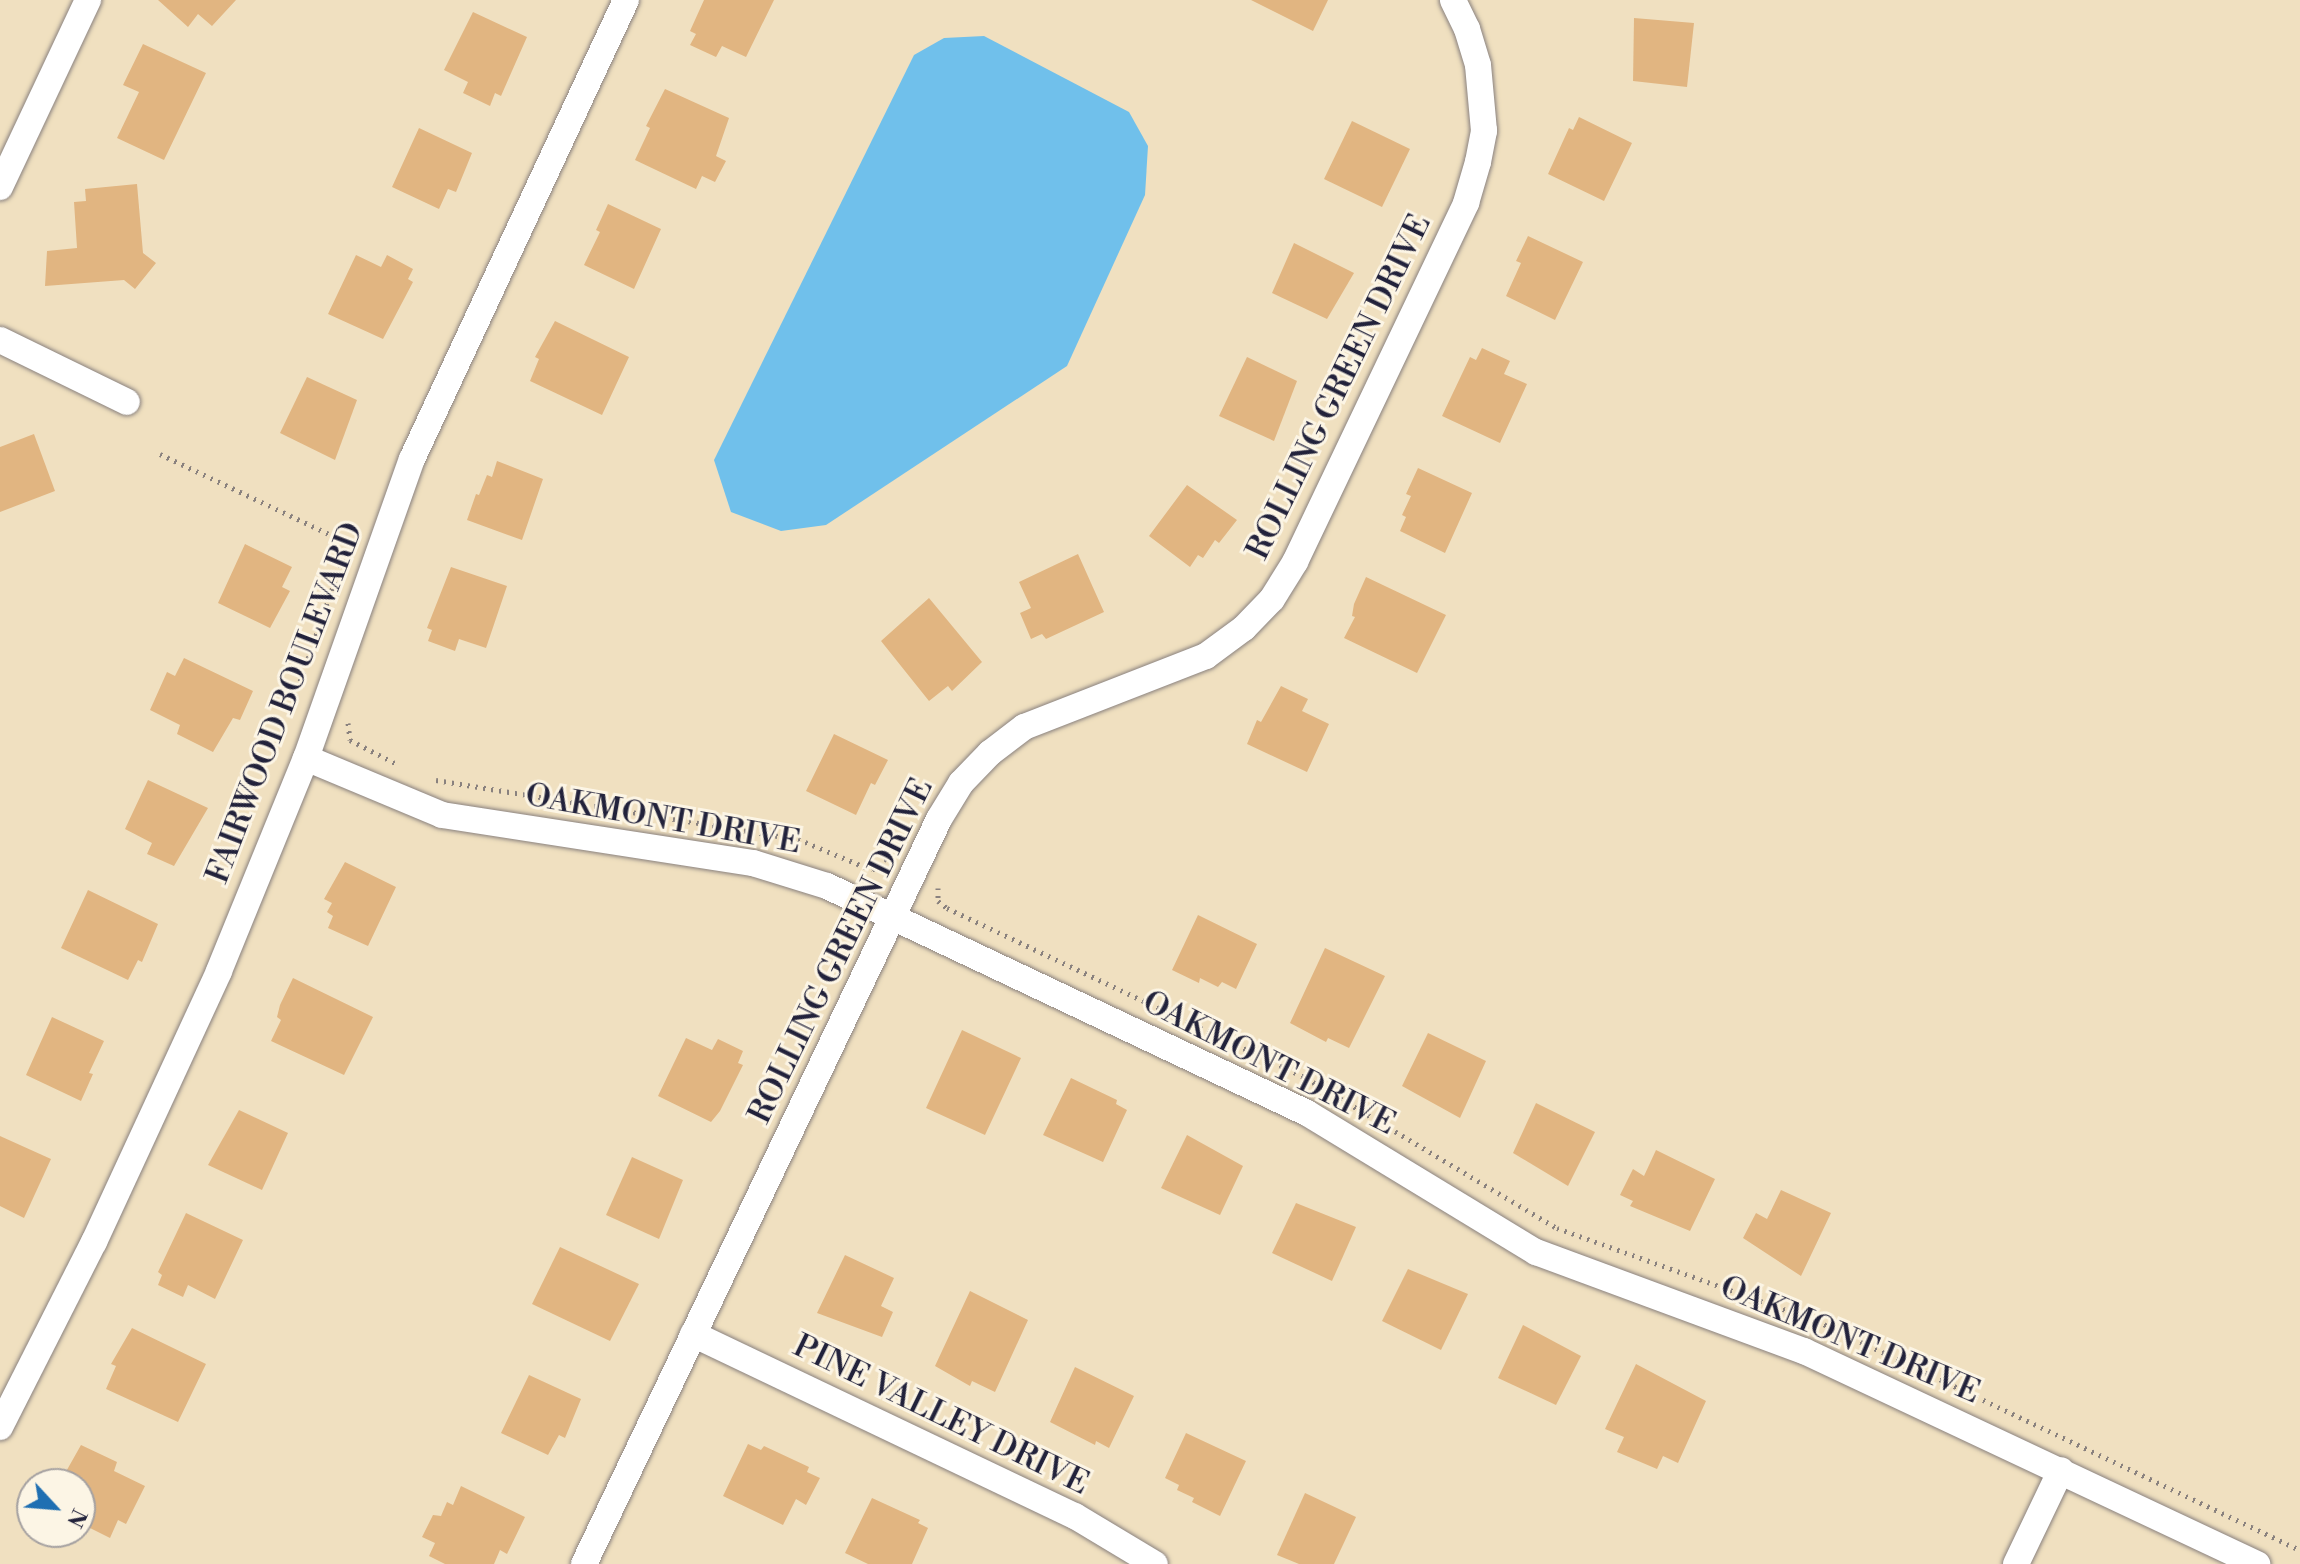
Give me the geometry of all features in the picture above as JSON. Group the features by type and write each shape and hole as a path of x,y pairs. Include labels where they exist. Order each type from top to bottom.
{"street":[{"path":"0,187 88,0"},
{"name":"FAIRWOOD BOULEVARD","path":"0,1427 94,1242 219,971 306,758 412,459 439,395 626,0"},
{"name":"ROLLING GREEN DRIVE","path":"584,1564 939,819 961,783 990,753 1024,727 1059,710 1206,656 1244,628 1280,587 1295,562 1466,203 1484,131 1478,65 1467,29 1453,0"},
{"path":"0,340 127,402"},
{"name":"OAKMONT DRIVE","path":"306,758 442,815 753,863 827,886 1307,1113 1536,1252 1804,1351 2257,1564"},
{"name":"PINE VALLEY DRIVE","path":"693,1334 1075,1516 1155,1564"},
{"path":"2016,1564 2061,1470"}],"path":[{"path":"160,454 348,543 293,702 303,706"},
{"path":"338,719 349,723 350,740 401,766"},
{"path":"427,778 463,787 798,839 872,870 885,859 896,864"},
{"path":"929,881 939,885 938,901 947,908 1306,1078 1557,1228 1817,1321 2300,1550"}],"water":[{"path":"984,36 1129,112 1148,146 1145,195 1067,366 826,525 781,531 731,512 714,460 914,55 944,38"}],"building":[{"path":"158,0 236,0 212,26 198,14 188,27"},
{"path":"704,0 774,0 746,57 722,46 716,57 690,45 696,34 690,31"},
{"path":"1251,0 1328,0 1313,31"},
{"path":"473,12 527,37 501,96 495,93 490,106 463,93 468,82 444,70"},
{"path":"1634,18 1694,23 1687,87 1633,81"},
{"path":"143,44 206,73 164,160 117,138 139,92 123,85"},
{"path":"665,89 729,118 716,156 726,161 715,182 702,176 696,189 635,160 650,128 646,126"},
{"path":"1579,117 1632,143 1604,201 1548,174 1569,128 1573,130"},
{"path":"1352,121 1410,149 1382,207 1324,179"},
{"path":"419,128 472,153 456,192 448,189 439,209 392,187"},
{"path":"137,184 143,253 156,263 135,289 124,280 45,286 47,251 77,248 74,202 86,201 85,189"},
{"path":"608,204 661,229 634,289 584,265 600,232 596,230"},
{"path":"1528,236 1583,262 1555,320 1506,296 1521,263 1516,261"},
{"path":"1294,243 1354,273 1327,319 1272,293"},
{"path":"356,255 381,267 387,255 413,269 408,279 413,282 383,339 328,314"},
{"path":"555,321 629,357 602,415 530,381 539,359 535,357"},
{"path":"1482,348 1510,361 1504,374 1527,384 1500,443 1442,416 1470,357 1476,360"},
{"path":"1247,357 1297,381 1274,441 1219,416"},
{"path":"307,377 357,400 335,460 280,433"},
{"path":"34,434 55,491 0,512 0,447"},
{"path":"497,461 543,479 522,540 467,520 476,494 479,495 487,475 492,477"},
{"path":"1418,468 1472,493 1445,553 1400,531 1406,517 1402,515 1411,496 1406,494"},
{"path":"1187,485 1237,520 1219,543 1215,540 1203,558 1198,555 1190,567 1149,536"},
{"path":"245,544 292,567 282,587 290,591 270,628 218,603"},
{"path":"1078,554 1104,612 1046,639 1042,634 1031,639 1020,613 1031,608 1019,582"},
{"path":"451,567 507,586 486,648 459,639 455,651 428,641 432,630 427,628"},
{"path":"1366,577 1446,615 1417,673 1344,638 1355,617 1352,616 1354,604"},
{"path":"929,598 982,662 952,691 948,686 929,701 881,641"},
{"path":"184,658 253,691 240,720 233,718 213,752 177,734 180,725 150,710 167,672 175,676"},
{"path":"1281,686 1308,699 1302,711 1329,724 1307,772 1247,744 1257,720 1261,722"},
{"path":"834,734 888,760 875,785 871,783 856,815 806,791"},
{"path":"148,780 208,808 174,866 147,854 152,843 125,829"},
{"path":"345,862 396,887 368,946 328,928 333,916 327,912 332,903 324,899"},
{"path":"88,890 158,924 142,962 138,960 128,980 61,948"},
{"path":"1198,915 1257,944 1236,989 1222,982 1218,987 1200,978 1199,983 1172,970"},
{"path":"1325,948 1385,976 1349,1048 1328,1038 1326,1042 1290,1023"},
{"path":"293,978 373,1017 344,1075 271,1041 281,1020 277,1017 280,1005"},
{"path":"52,1017 104,1041 89,1073 93,1074 81,1101 26,1075"},
{"path":"962,1030 1021,1058 985,1135 926,1108"},
{"path":"1428,1033 1486,1061 1460,1118 1402,1086"},
{"path":"686,1038 712,1050 718,1039 743,1051 738,1063 743,1065 720,1111 711,1122 658,1096"},
{"path":"1071,1078 1117,1100 1116,1104 1127,1110 1103,1162 1043,1135"},
{"path":"1536,1103 1595,1132 1568,1186 1513,1153"},
{"path":"239,1110 288,1133 262,1190 208,1165"},
{"path":"1187,1135 1243,1166 1220,1215 1161,1188"},
{"path":"0,1136 51,1159 24,1218 0,1206"},
{"path":"1656,1150 1715,1179 1690,1231 1630,1206 1633,1201 1620,1195 1633,1169 1644,1176"},
{"path":"632,1157 683,1180 659,1239 606,1215"},
{"path":"1781,1190 1831,1213 1801,1276 1743,1238 1756,1213 1767,1219"},
{"path":"1296,1203 1356,1227 1332,1281 1272,1253"},
{"path":"186,1213 243,1240 215,1299 188,1285 183,1297 158,1285 162,1275 158,1272"},
{"path":"560,1247 639,1284 610,1341 532,1304"},
{"path":"845,1255 894,1278 881,1306 893,1312 882,1337 817,1313"},
{"path":"1408,1269 1468,1294 1441,1350 1382,1321"},
{"path":"970,1291 1028,1320 995,1392 972,1381 970,1386 935,1366"},
{"path":"1523,1325 1581,1356 1556,1405 1498,1378"},
{"path":"132,1328 206,1364 178,1422 106,1389 116,1366 111,1364"},
{"path":"1636,1364 1706,1401 1678,1463 1663,1456 1657,1469 1617,1452 1624,1437 1605,1429"},
{"path":"1075,1367 1134,1396 1109,1448 1096,1441 1095,1445 1050,1422"},
{"path":"529,1375 581,1399 565,1438 559,1435 548,1455 501,1433"},
{"path":"1186,1433 1246,1461 1220,1516 1192,1502 1194,1498 1177,1490 1179,1485 1165,1478"},
{"path":"748,1444 761,1450 764,1446 809,1467 807,1472 820,1478 806,1505 796,1499 783,1525 723,1496"},
{"path":"81,1445 117,1462 114,1471 145,1486 126,1524 118,1520 110,1538 96,1531 96,1468 68,1468"},
{"path":"461,1486 525,1517 507,1554 500,1550 494,1564 445,1564 429,1556 435,1543 422,1537 433,1515 441,1516 447,1502 453,1505"},
{"path":"1305,1493 1356,1517 1334,1564 1299,1564 1277,1555"},
{"path":"872,1498 920,1520 918,1523 928,1528 912,1564 868,1564 845,1553"}]}
